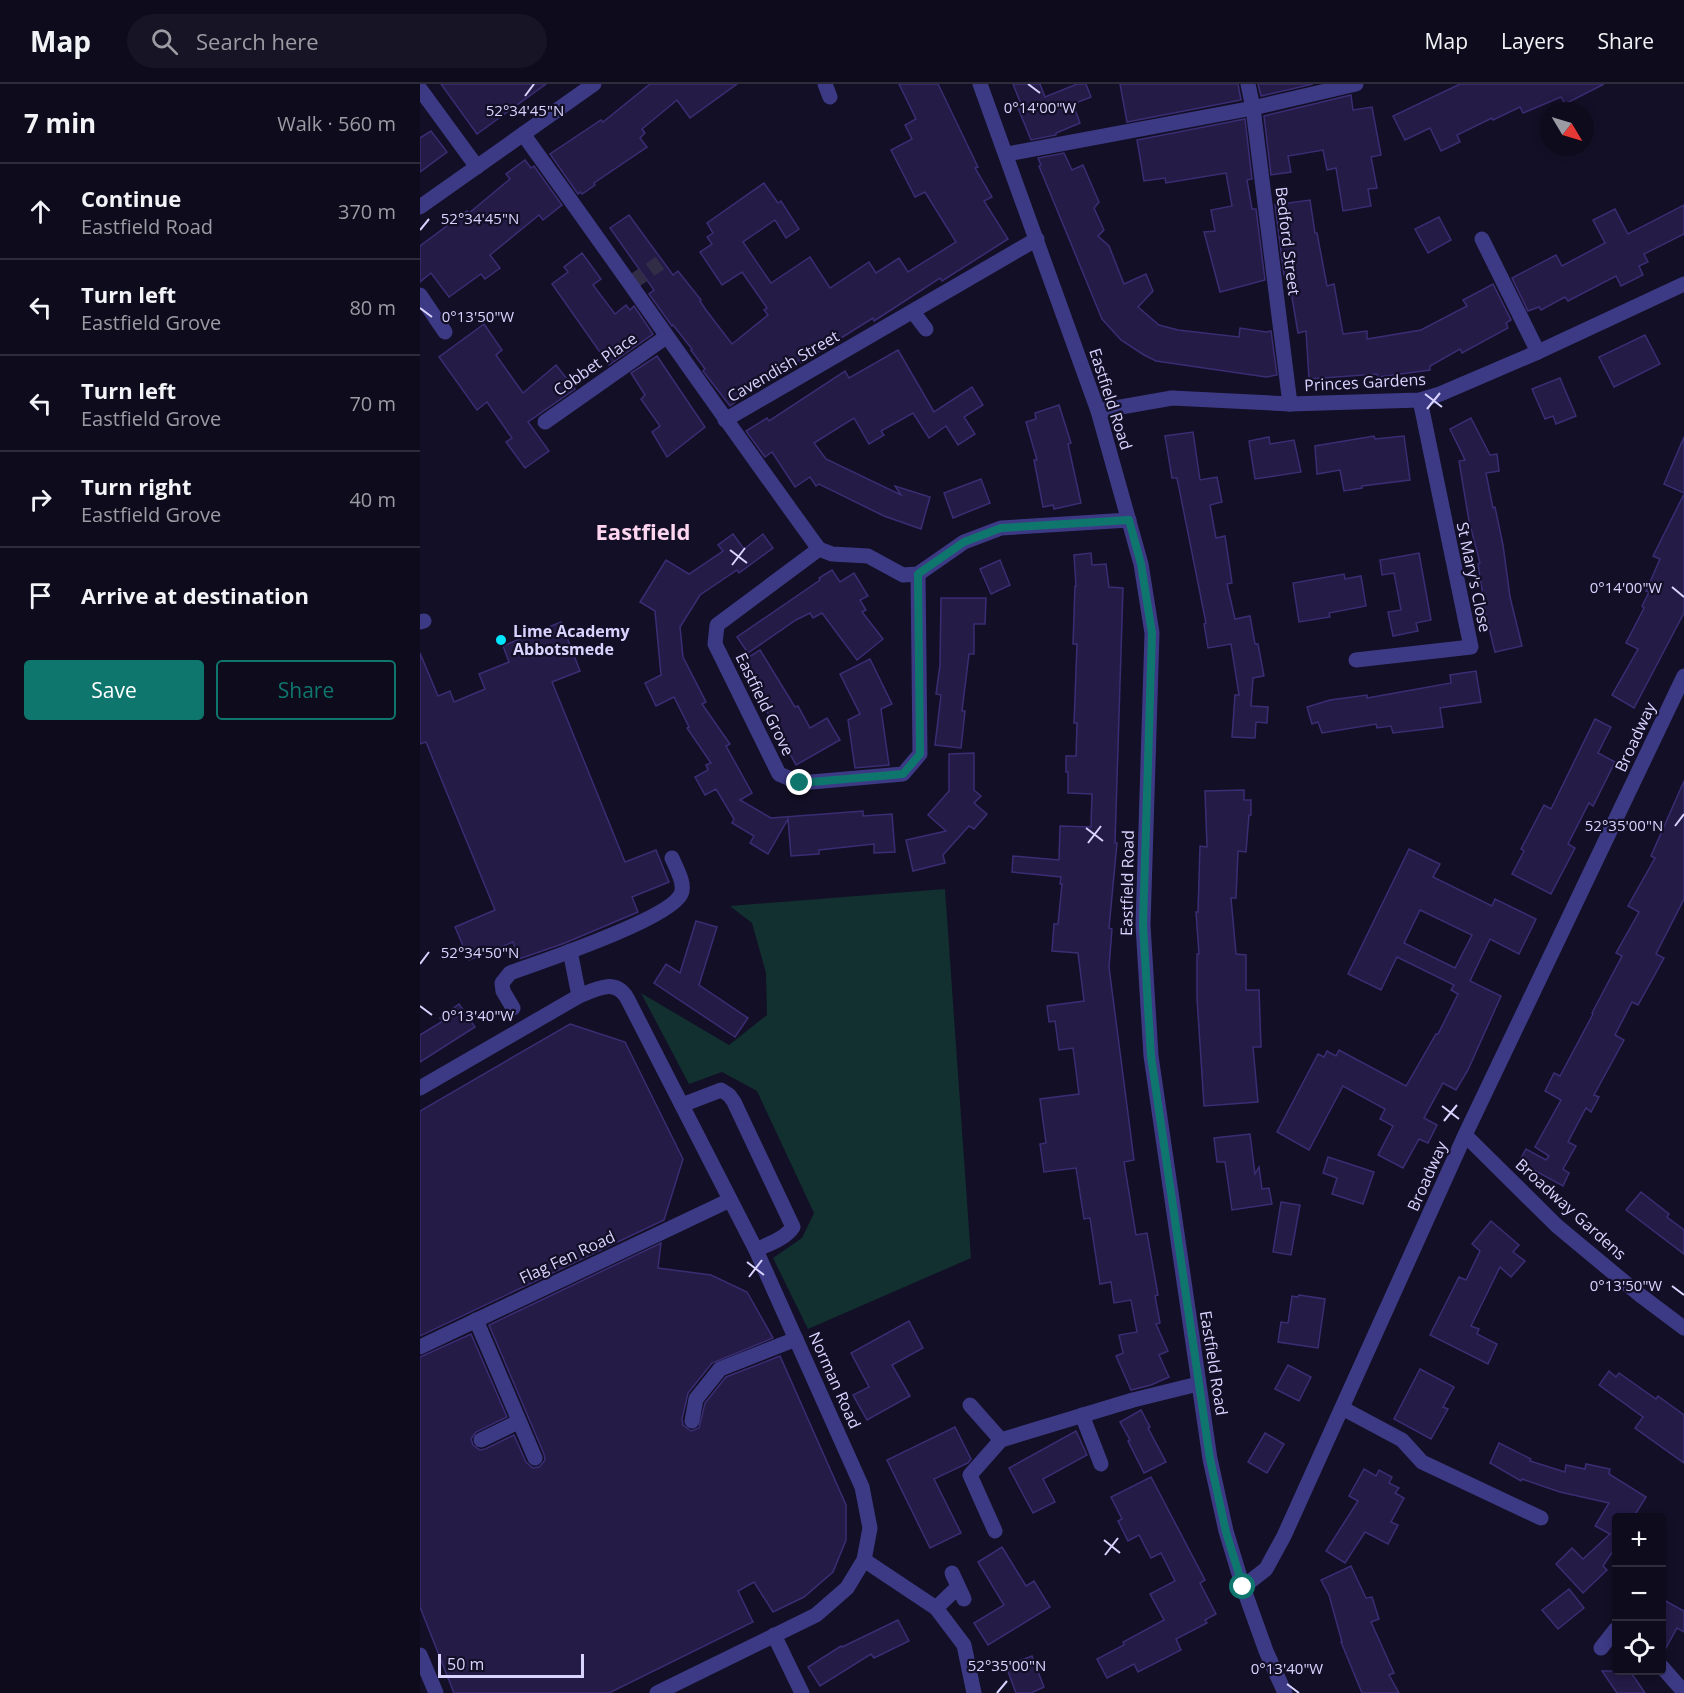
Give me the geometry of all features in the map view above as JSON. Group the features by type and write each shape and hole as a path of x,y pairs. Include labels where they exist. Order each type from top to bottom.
{"street":[{"path":"420,207 594,84"},
{"name":"Eastfield Road","path":"980,84 1098,411 1141,564 1152,633 1143,925 1151,1056 1210,1459 1226,1532 1243,1587 1266,1651 1285,1693"},
{"name":"Bedford Street","path":"1248,84 1253,108 1290,404"},
{"path":"1007,154 1253,108 1354,85"},
{"path":"420,89 477,167"},
{"name":"Cavendish Street","path":"523,135 631,283 725,420 1037,239"},
{"path":"1482,239 1538,352"},
{"name":"Princes Gardens","path":"1098,411 1172,398 1290,404 1420,400 1440,394 1538,352 1684,284"},
{"path":"420,295 445,332"},
{"path":"913,312 926,329"},
{"name":"Cobbet Place","path":"545,422 666,337"},
{"name":"St Mary's Close","path":"1356,660 1471,647 1420,400"},
{"path":"725,420 819,549 832,554 868,556 903,575 918,574 964,542 1001,528 1129,520"},
{"name":"Eastfield Grove","path":"819,549 717,625 715,644 779,774 800,783 903,774 920,754 918,574"},
{"name":"Broadway","path":"1243,1587 1266,1569 1280,1544 1465,1135 1684,676"},
{"path":"513,1008 503,991 502,983 510,973 603,940 665,908 680,896 683,888 672,858"},
{"path":"420,1088 579,996 570,951"},
{"name":"Norman Road","path":"579,996 608,986 620,990 627,998 756,1250 862,1487 870,1528 864,1560 847,1588 816,1615 657,1693"},
{"path":"682,1105 721,1090 734,1102 793,1227 780,1238 756,1250"},
{"name":"Broadway Gardens","path":"1465,1135 1557,1226 1640,1295 1684,1328"},
{"name":"Flag Fen Road","path":"420,1347 730,1200"},
{"path":"476,1320 535,1458"},
{"path":"692,1421 696,1399 720,1369 796,1339"},
{"path":"995,1532 970,1475 1000,1440 1133,1400 1198,1384"},
{"path":"970,1405 1000,1440"},
{"path":"1342,1408 1402,1440 1422,1462 1540,1518"},
{"path":"1082,1415 1101,1464"},
{"path":"481,1440 518,1422"},
{"path":"864,1560 936,1608 964,1645 974,1693"},
{"path":"936,1608 958,1586"},
{"path":"774,1635 802,1693"},
{"path":"1601,1648 1612,1635"},
{"path":"420,1654 436,1693"},
{"path":"1666,1672 1684,1692"}],"green space":[{"path":"945,889 971,1258 808,1329 773,1258 802,1238 814,1213 757,1091 722,1072 689,1084 641,993 729,1045 767,1015 766,973 752,923 730,906"}],"building":[{"path":"441,84 546,84 477,134"},
{"path":"650,84 737,84 690,118 677,100 642,129 645,133 640,138 647,147 594,183 595,185 582,194 580,192 578,194 550,154 601,120 603,122"},
{"path":"899,84 938,84 978,167 975,168 992,197 984,201 1008,239 942,281 940,278 874,321 873,318 801,363 799,360 781,374 778,370 730,406 703,371 705,369 692,349 649,294 654,290 610,228 629,215 673,275 678,271 732,344 768,315 764,310 767,308 742,272 722,285 700,252 712,244 707,237 713,233 707,223 764,183 778,203 781,201 799,229 786,238 775,220 743,242 771,283 810,257 830,288 869,262 876,273 899,258 908,272 956,242 925,192 915,197 891,150 912,139 905,125 916,119"},
{"path":"1013,84 1040,84 1045,97 1077,84 1086,84 1091,97 1073,104 1080,123 1056,135 1031,140 1018,108 1022,107"},
{"path":"1120,84 1238,84 1241,100 1127,122"},
{"path":"1258,84 1313,84 1261,96"},
{"path":"1460,84 1604,84 1569,102 1564,102 1561,97 1549,102 1540,102 1540,106 1523,113 1520,107 1493,120 1492,118 1457,135 1460,142 1441,151 1430,128 1405,140 1393,116"},
{"path":"1351,95 1353,110 1372,107 1381,155 1371,157 1377,188 1368,189 1371,206 1343,211 1336,168 1327,170 1323,150 1288,156 1291,172 1271,175 1264,116"},
{"path":"1245,119 1252,179 1247,180 1252,209 1256,209 1265,280 1220,292 1204,232 1215,231 1211,210 1232,206 1226,173 1166,183 1165,178 1144,181 1137,140"},
{"path":"431,131 447,152 420,172 420,138"},
{"path":"1064,153 1072,170 1083,165 1099,202 1094,208 1104,230 1098,236 1109,246 1124,284 1146,274 1153,291 1138,307 1159,325 1178,330 1239,337 1240,328 1271,331 1277,375 1266,377 1156,361 1121,340 1102,319 1039,166 1041,165 1038,158"},
{"path":"525,160 531,168 534,166 562,205 543,220 539,215 490,255 500,268 485,279 481,274 449,297 431,273 420,282 420,246 467,211 469,213 510,179 506,174"},
{"path":"1310,200 1327,286 1334,284 1343,334 1367,331 1367,339 1421,330 1467,306 1463,300 1493,284 1511,320 1506,323 1508,328 1462,353 1460,349 1430,366 1430,370 1378,377 1377,374 1309,379 1306,331 1298,333 1288,274 1284,275 1275,205"},
{"path":"1684,205 1684,234 1644,254 1648,262 1639,266 1643,275 1621,286 1616,276 1568,301 1565,297 1541,310 1539,307 1528,311 1512,278 1556,255 1562,266 1605,243 1593,220 1615,209 1628,234"},
{"path":"1439,217 1451,240 1428,253 1415,229"},
{"path":"582,253 601,279 593,285 615,314 626,305 630,310 634,306 653,334 609,365 552,284 568,272 564,267"},
{"path":"484,324 502,350 496,355 523,393 556,365 575,389 528,422 549,451 525,468 506,442 512,438 487,402 477,410 439,357"},
{"path":"1645,335 1660,364 1614,387 1599,357"},
{"path":"898,350 934,412 972,387 983,405 964,417 975,434 958,445 946,426 929,438 913,413 881,431 884,435 869,444 854,418 814,443 826,459 901,495 895,486 930,497 921,529 884,516 819,484 816,486 810,477 795,487 772,452 765,457 746,431 767,418 769,421 845,371 849,378"},
{"path":"657,356 705,427 667,457 652,432 660,426 641,399 645,395 631,373"},
{"path":"1560,378 1576,416 1556,424 1553,416 1545,419 1532,389"},
{"path":"1059,405 1071,443 1068,444 1081,503 1054,509 1053,505 1043,507 1034,460 1037,460 1026,422 1036,419 1035,413"},
{"path":"1471,418 1490,455 1497,454 1499,471 1486,473 1503,545 1510,597 1522,646 1495,652 1486,616 1478,564 1480,563 1469,521 1459,461 1465,460 1450,429"},
{"path":"1193,432 1200,480 1217,477 1222,502 1210,505 1216,538 1225,536 1232,583 1227,584 1235,619 1250,616 1255,644 1258,644 1264,676 1253,678 1251,706 1268,707 1267,723 1256,722 1255,738 1232,737 1235,695 1239,695 1231,644 1208,648 1204,624 1206,623 1177,478 1172,478 1165,436"},
{"path":"1374,436 1375,439 1404,436 1410,480 1362,486 1362,488 1344,491 1340,470 1317,474 1315,446"},
{"path":"1269,437 1270,444 1294,440 1301,472 1255,479 1249,441"},
{"path":"1684,437 1684,493 1664,484"},
{"path":"981,479 990,503 953,518 944,493"},
{"path":"1684,494 1684,613 1634,708 1612,695 1638,649 1626,643 1644,608 1642,606 1649,592 1646,591 1660,559 1653,556"},
{"path":"733,534 744,549 763,534 773,548 739,573 737,570 700,595 680,627 683,657 706,702 702,704 730,744 726,746 752,793 740,800 771,818 863,811 863,816 892,814 895,852 874,853 874,844 819,850 819,854 791,856 788,819 768,854 750,843 754,836 732,823 734,819 716,789 705,795 695,777 708,770 706,765 711,763 687,728 689,727 674,697 656,706 645,683 661,675 655,611 640,602 666,560 689,574 723,551 718,545"},
{"path":"1091,553 1092,565 1106,564 1109,587 1123,588 1115,843 1117,843 1109,928 1112,929 1109,967 1134,1160 1124,1162 1136,1235 1147,1233 1158,1295 1155,1296 1160,1323 1156,1324 1168,1351 1159,1355 1169,1377 1131,1390 1116,1356 1123,1353 1119,1335 1137,1332 1131,1300 1114,1303 1111,1282 1100,1284 1090,1218 1084,1219 1076,1168 1044,1172 1040,1144 1046,1143 1040,1099 1079,1094 1073,1048 1059,1050 1055,1021 1049,1022 1047,1006 1084,1001 1078,953 1052,951 1054,924 1058,924 1061,877 1012,872 1013,856 1059,860 1060,826 1091,827 1092,794 1068,793 1066,756 1076,756 1077,723 1074,723 1077,644 1073,644 1076,586 1074,555"},
{"path":"1419,553 1431,620 1416,623 1418,631 1393,636 1388,612 1401,610 1394,573 1382,575 1380,560"},
{"path":"1000,560 1010,585 991,594 980,569"},
{"path":"832,570 840,582 854,573 868,596 860,600 866,610 862,612 883,639 857,660 822,613 813,618 810,613 748,653 737,637"},
{"path":"1344,574 1345,579 1361,576 1366,606 1329,613 1330,617 1299,622 1293,583"},
{"path":"941,598 986,598 985,624 974,624 974,654 969,654 962,711 965,711 961,748 935,745 941,695 936,694 940,665"},
{"path":"561,622 580,671 552,682 625,862 656,850 669,882 632,897 638,912 565,943 519,959 513,942 469,960 455,927 495,910 426,742 420,744 420,653 438,696 450,691 454,702 485,689 479,674 509,662 503,646"},
{"path":"760,650 810,728 827,718 840,740 796,765 763,704 765,703 741,662"},
{"path":"870,659 892,704 881,709 889,765 855,768 848,720 860,714 840,674"},
{"path":"1476,671 1481,702 1440,708 1443,727 1393,733 1391,726 1377,728 1376,724 1322,733 1318,722 1312,724 1307,707 1330,700 1367,695 1367,698 1451,683 1450,675"},
{"path":"1595,719 1611,727 1598,753 1615,762 1593,806 1589,803 1568,844 1575,848 1551,894 1512,874 1524,851 1521,849 1544,805 1551,809"},
{"path":"974,753 974,790 981,796 974,803 987,814 974,829 969,826 943,855 945,863 913,871 906,840 946,831 928,815 949,791 949,754"},
{"path":"1684,781 1684,899 1656,954 1664,958 1638,1005 1632,1002 1615,1035 1624,1040 1594,1095 1599,1097 1591,1112 1586,1108 1568,1142 1576,1146 1563,1169 1569,1173 1563,1186 1519,1162 1526,1149 1546,1160 1549,1156 1535,1147 1561,1100 1545,1091 1554,1073 1560,1076 1622,956 1616,953 1639,912 1628,906 1655,858 1651,856"},
{"path":"1244,790 1244,800 1251,800 1251,815 1249,815 1246,852 1238,851 1236,898 1231,898 1236,954 1246,955 1246,990 1259,990 1261,1047 1253,1047 1258,1102 1204,1106 1197,998 1197,954 1199,954 1196,912 1198,912 1200,846 1207,847 1205,791"},
{"path":"1409,849 1440,864 1433,877 1492,906 1495,899 1536,919 1519,954 1490,939 1470,981 1501,996 1468,1070 1456,1090 1443,1083 1424,1118 1437,1125 1428,1143 1419,1139 1403,1168 1378,1155 1393,1126 1380,1119 1385,1109 1343,1086 1309,1150 1277,1132 1318,1054 1324,1057 1327,1051 1336,1056 1339,1050 1406,1086 1438,1034 1458,994 1451,990 1454,985 1397,957 1381,990 1348,974","holes":["1420,910 1472,935 1455,968 1404,943"]},
{"path":"696,921 717,927 699,985 748,1018 735,1037 654,983 666,964 680,973"},
{"path":"459,1004 475,1027 420,1062 420,1035 443,1021 440,1018"},
{"path":"570,1024 625,1042 683,1159 664,1220 420,1336 420,1111"},
{"path":"1250,1134 1255,1174 1259,1167 1262,1189 1269,1188 1272,1204 1232,1210 1225,1162 1217,1162 1214,1138"},
{"path":"1328,1157 1374,1172 1363,1204 1332,1194 1337,1178 1323,1173"},
{"path":"1641,1192 1669,1214 1667,1217 1684,1230 1684,1254 1626,1210"},
{"path":"1281,1202 1300,1205 1291,1255 1273,1252"},
{"path":"1491,1221 1519,1245 1513,1252 1525,1261 1511,1277 1500,1267 1471,1326 1479,1329 1477,1334 1497,1344 1488,1364 1430,1335 1459,1277 1466,1280 1480,1251 1472,1244"},
{"path":"661,1243 658,1268 711,1275 747,1292 773,1338 712,1363 688,1393 682,1419 683,1425 691,1431 699,1428 705,1403 726,1377 780,1356 846,1505 846,1540 833,1572 804,1597 773,1612 754,1582 738,1591 753,1622 609,1693 454,1693 420,1607 420,1357 471,1334 507,1417 476,1432 471,1439 473,1445 480,1450 485,1449 514,1435 526,1462 533,1468 539,1467 545,1460 544,1454 489,1325"},
{"path":"1299,1295 1325,1299 1318,1348 1278,1342 1281,1322 1288,1323 1292,1296 1298,1297"},
{"path":"909,1321 923,1348 892,1365 910,1396 867,1420 853,1395 869,1387 851,1353"},
{"path":"1288,1365 1311,1377 1299,1401 1275,1389"},
{"path":"1420,1369 1454,1387 1443,1407 1448,1409 1431,1439 1394,1419"},
{"path":"1609,1371 1616,1377 1619,1373 1656,1399 1658,1396 1684,1415 1684,1463 1635,1428 1643,1417 1599,1385"},
{"path":"1141,1410 1166,1462 1144,1473 1120,1422"},
{"path":"955,1427 971,1459 968,1463 934,1479 961,1533 930,1548 887,1460"},
{"path":"1076,1431 1087,1455 1043,1479 1055,1502 1033,1513 1009,1468"},
{"path":"1265,1433 1284,1444 1267,1473 1248,1462"},
{"path":"1499,1443 1531,1459 1530,1461 1565,1472 1566,1465 1585,1469 1586,1464 1610,1469 1609,1474 1646,1497 1636,1513 1612,1513 1612,1552 1603,1566 1607,1570 1583,1593 1556,1564 1572,1548 1583,1559 1610,1534 1595,1526 1609,1503 1560,1492 1522,1479 1521,1481 1490,1463"},
{"path":"1364,1469 1376,1476 1379,1470 1392,1477 1389,1483 1399,1488 1395,1493 1404,1498 1391,1522 1398,1525 1388,1544 1365,1532 1345,1563 1326,1551 1358,1501 1349,1496"},
{"path":"1151,1477 1205,1580 1200,1583 1216,1614 1205,1620 1207,1623 1176,1639 1181,1650 1138,1672 1134,1664 1107,1678 1097,1659 1164,1620 1150,1594 1175,1581 1161,1553 1151,1558 1139,1535 1128,1541 1118,1521 1122,1519 1111,1497"},
{"path":"1002,1547 1026,1586 1034,1581 1050,1607 988,1645 974,1623 1004,1605 978,1562"},
{"path":"1351,1566 1366,1598 1372,1597 1379,1619 1371,1622 1394,1673 1389,1675 1399,1693 1362,1693 1341,1642 1329,1595 1321,1580"},
{"path":"1569,1589 1584,1608 1558,1629 1542,1610"},
{"path":"1666,1601 1684,1611 1684,1632 1677,1628 1666,1648"},
{"path":"898,1620 909,1641 874,1658 871,1654 820,1686 808,1667 841,1646"},
{"path":"1032,1656 1044,1687 1031,1693 1016,1693 1006,1666"},
{"path":"1602,1671 1612,1671 1612,1675 1633,1675 1645,1693 1617,1693"}],"tunnel":[{"path":"631,283 660,263"}],"place":[{"name":"Lime Academy Abbotsmede","path":"501,640"}],"district":[{"name":"Eastfield","path":"643,532"}],"route":[{"path":"800,783 903,774 920,754 918,574 964,542 1001,528 1129,520 1141,564 1152,633 1143,925 1151,1056 1210,1459 1226,1532 1243,1587"}]}
